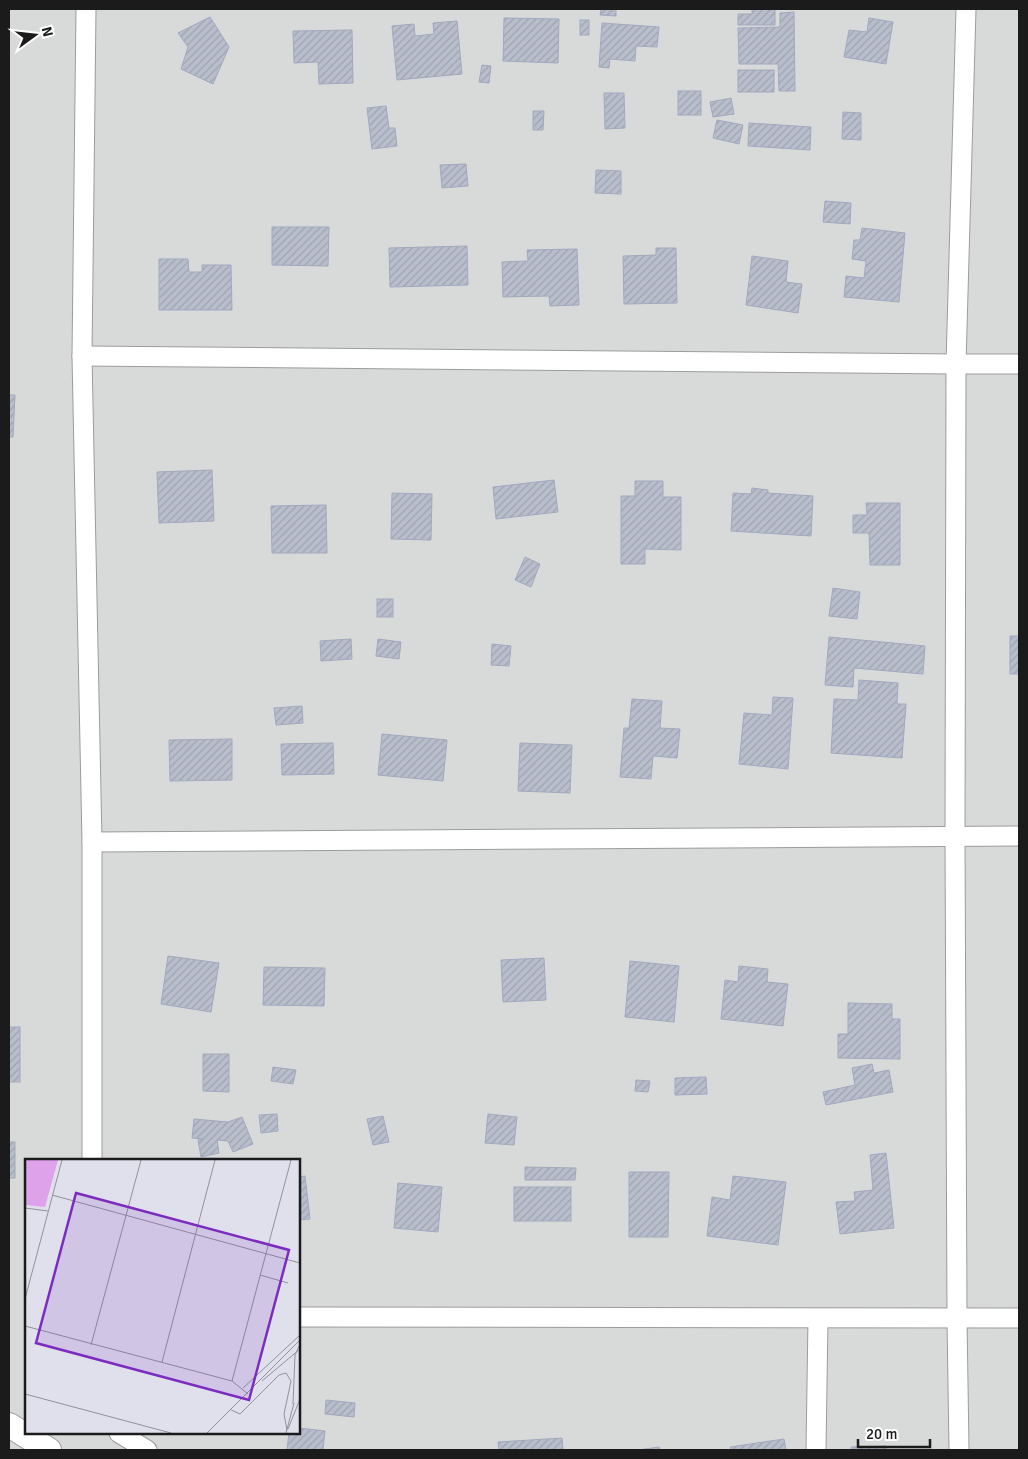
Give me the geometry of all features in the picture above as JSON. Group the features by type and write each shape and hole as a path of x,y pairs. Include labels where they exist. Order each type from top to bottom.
{"street":[{"path":"86,9 82,356 92,842 92,1159"},
{"path":"959,1450 955,836 956,364 966,9"},
{"path":"82,356 1019,364"},
{"path":"92,842 1019,836"},
{"path":"300,1317 1019,1318"},
{"path":"816,1450 818,1318"},
{"path":"9,1425 25,1433"},
{"path":"27,1434 43,1442"},
{"path":"121,1434 147,1450"}],"shaded area":[{"path":"9,9 1019,9 1019,1450 9,1450"}],"building":[{"path":"601,9 616,9 616,16 600,15"},
{"path":"752,9 775,9 775,25 738,25 738,14 752,14"},
{"path":"794,12 795,91 779,91 778,64 739,64 738,28 780,27 780,13"},
{"path":"210,17 229,47 213,84 181,69 188,47 178,33"},
{"path":"504,18 559,19 558,63 503,61"},
{"path":"869,18 893,22 886,64 844,57 849,30 867,32"},
{"path":"580,20 589,20 589,35 580,35"},
{"path":"457,21 462,74 397,80 392,26 414,24 415,36 434,34 433,23"},
{"path":"602,23 659,27 657,47 636,46 635,61 610,59 609,68 599,67"},
{"path":"352,30 353,83 319,84 318,62 294,63 293,31"},
{"path":"482,65 491,66 489,83 479,82"},
{"path":"738,70 774,70 774,92 738,92"},
{"path":"678,91 701,91 701,115 678,115"},
{"path":"604,93 624,93 625,128 605,129"},
{"path":"731,98 734,114 713,117 710,102"},
{"path":"386,106 389,128 395,128 397,146 372,149 367,108"},
{"path":"533,111 544,111 543,130 533,130"},
{"path":"843,112 861,113 861,140 842,139"},
{"path":"717,120 743,125 739,144 713,138"},
{"path":"749,123 811,127 810,150 748,146"},
{"path":"466,164 468,186 442,188 440,165"},
{"path":"596,170 621,171 621,194 595,193"},
{"path":"825,201 851,203 850,224 823,222"},
{"path":"272,227 329,227 328,266 272,265"},
{"path":"862,228 905,233 899,302 844,297 846,276 864,278 866,261 852,259 854,240 860,240"},
{"path":"467,246 468,285 390,287 389,248"},
{"path":"656,248 676,248 677,303 624,304 623,256 656,255"},
{"path":"577,249 579,305 550,306 549,296 503,297 502,262 528,261 527,250"},
{"path":"752,256 788,261 786,282 802,284 798,313 746,305"},
{"path":"159,259 188,259 189,272 202,272 202,265 231,265 232,310 159,310"},
{"path":"9,395 15,395 13,437 9,437"},
{"path":"212,470 214,521 159,523 157,472"},
{"path":"554,480 558,512 496,519 493,487"},
{"path":"635,481 663,481 663,497 681,497 681,550 645,549 645,564 621,564 621,496 635,496"},
{"path":"752,488 768,490 768,493 813,496 811,536 731,531 733,493 751,494"},
{"path":"392,493 432,494 431,540 391,539"},
{"path":"866,503 900,503 900,565 870,565 869,533 853,533 853,515 867,515"},
{"path":"326,505 327,553 272,553 271,506"},
{"path":"525,557 540,564 531,587 515,580"},
{"path":"833,588 860,592 857,619 829,616"},
{"path":"377,599 393,599 393,617 377,617"},
{"path":"1010,636 1019,636 1019,674 1010,674"},
{"path":"829,637 925,646 923,674 854,668 853,687 825,685"},
{"path":"351,639 352,659 321,661 320,641"},
{"path":"378,639 401,642 399,659 376,656"},
{"path":"492,644 511,646 509,666 491,665"},
{"path":"859,680 898,683 897,704 906,704 902,758 831,753 834,699 858,700"},
{"path":"773,697 793,698 788,769 739,764 744,713 772,715"},
{"path":"632,699 662,701 660,728 680,729 677,758 653,756 651,779 620,777 624,728 629,728"},
{"path":"302,706 303,723 276,725 274,708"},
{"path":"382,734 447,740 443,781 378,775"},
{"path":"232,739 232,780 170,781 169,740"},
{"path":"333,743 334,774 282,775 281,744"},
{"path":"520,743 572,745 570,793 518,791"},
{"path":"168,956 219,963 211,1012 161,1004"},
{"path":"544,958 546,1000 503,1002 501,960"},
{"path":"630,961 679,966 674,1022 625,1017"},
{"path":"739,966 768,969 767,982 788,984 783,1026 721,1019 725,980 738,982"},
{"path":"264,967 325,968 324,1006 263,1005"},
{"path":"848,1003 892,1004 892,1019 900,1019 900,1059 838,1058 838,1034 848,1034"},
{"path":"9,1027 20,1027 20,1082 9,1082"},
{"path":"203,1054 229,1054 229,1092 203,1091"},
{"path":"872,1064 874,1073 889,1070 893,1092 826,1105 823,1092 855,1085 852,1068"},
{"path":"273,1067 296,1070 293,1084 271,1081"},
{"path":"706,1077 707,1094 675,1095 675,1078"},
{"path":"636,1080 650,1081 648,1092 635,1091"},
{"path":"277,1114 278,1131 261,1133 259,1115"},
{"path":"488,1114 517,1117 514,1145 485,1143"},
{"path":"383,1116 389,1142 373,1145 367,1119"},
{"path":"242,1117 253,1144 233,1152 228,1141 217,1140 219,1153 201,1157 198,1140 204,1139 192,1138 194,1119 228,1122"},
{"path":"9,1142 15,1142 15,1178 9,1178"},
{"path":"886,1153 894,1228 840,1234 836,1202 855,1201 854,1192 873,1190 870,1155"},
{"path":"525,1167 576,1168 575,1180 525,1180"},
{"path":"629,1172 669,1172 668,1237 629,1237"},
{"path":"305,1176 310,1219 300,1220 300,1177"},
{"path":"733,1176 786,1182 778,1245 707,1236 712,1197 730,1200"},
{"path":"398,1183 442,1187 438,1232 394,1228"},
{"path":"514,1187 571,1187 571,1221 514,1221"},
{"path":"326,1400 355,1403 354,1417 325,1414"},
{"path":"300,1428 325,1431 323,1450 287,1450 289,1434 300,1434"},
{"path":"562,1438 563,1450 499,1450 498,1442"},
{"path":"784,1439 786,1450 731,1450 730,1447"},
{"path":"886,1446 886,1450 851,1450 851,1447"},
{"path":"659,1447 660,1450 638,1450"}]}
